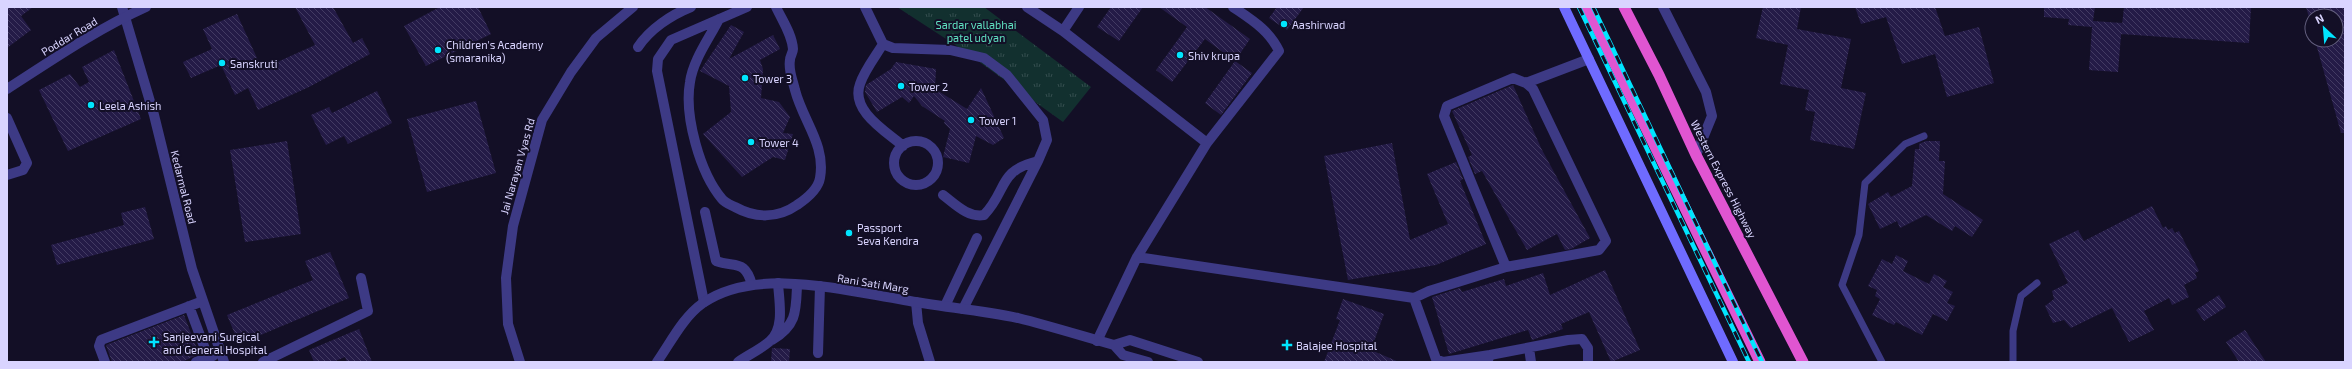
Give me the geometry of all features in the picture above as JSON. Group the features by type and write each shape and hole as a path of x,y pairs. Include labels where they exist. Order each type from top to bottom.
{"highway":[{"path":"1587,7 1760,362"},
{"name":"Western Express Highway","path":"1624,7 1659,74 1696,155 1803,362"}],"main road":[{"path":"1564,7 1733,362"}],"street":[{"name":"Poddar Road","path":"7,89 124,12 146,7"},
{"name":"Jai Narayan Vyas Rd","path":"520,362 508,324 506,278 513,226 542,120 571,72 596,38 633,7"},
{"path":"638,47 644,38 659,26 679,12 691,7"},
{"path":"704,302 658,71 658,58 671,40 747,7"},
{"path":"719,19 692,71 688,93 693,130 704,170 723,200 749,214 765,216 787,212 809,198 820,180 820,152 815,136 799,105 790,70 790,61 793,51 792,40 776,7"},
{"path":"865,7 883,44 893,48 918,47 950,50 984,58 1001,71 1043,120 1047,140 1038,161 963,309"},
{"path":"1027,7 1063,31 1207,143"},
{"path":"1063,31 1079,7"},
{"path":"1097,341 1137,257 1207,143 1279,51 1273,39 1263,27 1233,7"},
{"path":"1666,8 1706,92 1712,116 1696,155"},
{"name":"Kedarmal Road","path":"124,12 154,115 192,269 223,357"},
{"path":"883,44 860,85 858,93 862,108 870,118 903,146"},
{"path":"1526,83 1589,59"},
{"path":"1137,257 1414,298 1429,291 1506,267 1600,250 1606,242 1533,89 1526,83 1512,78 1447,106 1444,116 1506,267"},
{"path":"7,118 27,163 23,170 7,175"},
{"path":"912,142 920,142 932,148 936,154 938,169 930,180 923,184 909,184 898,176 894,162 896,155 903,146 912,142"},
{"path":"943,195 970,215 984,215 1010,172 1022,165 1038,161"},
{"path":"705,212 716,261 741,266 750,276 752,285"},
{"path":"945,306 976,238"},
{"path":"263,362 368,311 361,278"},
{"path":"771,341 778,329 780,310 778,283"},
{"name":"Rani Sati Marg","path":"657,362 690,315 704,302 728,291 752,285 778,283 820,286 1018,318 1114,345 1130,340 1198,362"},
{"path":"738,362 786,331 796,311 797,285"},
{"path":"818,353 820,286"},
{"path":"1414,298 1436,360 1443,362 1489,359 1529,348 1568,340 1582,339 1588,348 1588,362"},
{"path":"105,362 99,346 100,340 203,301"},
{"path":"916,302 918,323 930,362"},
{"path":"189,306 208,358"},
{"path":"198,332 212,327"},
{"name":"Rani Sati Marg","path":"1114,345 1123,355 1148,362"},
{"path":"1529,348 1531,362"},
{"path":"196,362 208,358 223,357"}],"lane":[{"path":"1882,362 1842,285 1859,235 1865,182 1906,144 1924,136"},
{"path":"2012,362 2013,331 2021,296 2037,282"}],"green space":[{"name":"Sardar vallabhai patel udyan","path":"897,7 984,7 1091,87 1063,122 960,48"}],"building":[{"path":"7,7 33,7 21,16 31,30 7,48"},
{"name":"Sanskruti","path":"295,7 333,7 353,43 362,38 370,54 309,87 258,110 248,88 235,95 221,65 191,78 183,62 212,49 203,29 237,14 262,69 315,45"},
{"name":"Children's Academy (smaranika)","path":"440,7 478,7 491,34 426,66 404,26"},
{"path":"1111,7 1143,7 1119,41 1097,27"},
{"path":"1159,7 1205,7 1250,39 1235,61 1205,39 1172,82 1156,70 1187,27"},
{"name":"Aashirwad","path":"1277,7 1304,7 1287,30 1269,18"},
{"path":"1763,7 1801,7 1797,29 1851,39 1841,88 1866,93 1854,149 1810,140 1815,112 1805,110 1809,90 1780,84 1788,45 1756,38"},
{"path":"1855,7 1935,7 1945,36 1979,27 1994,83 1947,97 1935,54 1902,64 1886,17 1861,24"},
{"path":"2044,7 2095,7 2093,21 2122,23 2118,72 2089,70 2092,27 2068,25 2069,19 2044,17"},
{"path":"2124,7 2251,7 2249,43 2121,34"},
{"path":"2345,7 2345,133 2341,133 2317,48 2344,48 2344,8 2306,8"},
{"path":"731,25 744,32 729,59 773,35 780,49 760,60 763,69 761,98 779,102 790,117 783,133 793,134 785,160 773,157 742,177 703,134 731,112 729,86 700,71"},
{"name":"Leela Ashish","path":"114,50 141,119 68,151 39,90 70,74 80,87 89,82 82,67"},
{"name":"Shiv krupa","path":"1235,61 1252,73 1221,115 1205,103"},
{"path":"896,62 936,69 935,89 967,109 981,88 1004,138 993,145 976,136 969,163 943,157 950,129 944,123 945,121 922,106 914,96 909,103 902,97 877,112 865,92 866,85 891,69"},
{"path":"1513,85 1542,150 1590,238 1571,249 1565,250 1557,234 1527,250 1482,171 1475,174 1468,157 1472,155 1452,111"},
{"path":"377,91 392,123 348,144 344,136 326,145 311,115 329,107 332,113"},
{"path":"476,101 496,173 427,192 407,119"},
{"path":"287,141 301,234 245,242 230,150"},
{"path":"1926,141 1940,141 1939,161 1945,161 1943,194 1983,220 1972,237 1955,226 1952,231 1926,215 1900,228 1897,221 1880,229 1868,204 1888,192 1891,197 1912,186 1915,149 1919,149 1919,144"},
{"path":"1392,143 1410,240 1448,224 1427,174 1456,162 1463,179 1460,181 1486,244 1436,265 1348,280 1324,156"},
{"path":"2152,206 2163,228 2166,226 2168,230 2172,228 2175,233 2179,231 2199,271 2195,273 2197,278 2184,285 2189,297 2172,305 2169,298 2144,311 2154,330 2129,342 2112,308 2071,328 2064,320 2053,323 2045,306 2054,299 2052,291 2068,283 2049,244 2078,230 2084,241"},
{"path":"145,207 154,239 57,265 51,245 124,225 121,213"},
{"path":"330,252 349,298 239,344 227,315 313,280 305,261"},
{"path":"1896,255 1908,261 1903,271 1929,284 1934,274 1947,281 1943,287 1953,292 1947,303 1955,306 1947,321 1933,314 1922,335 1896,322 1894,325 1872,315 1880,299 1875,296 1877,290 1868,286 1882,259 1892,264"},
{"path":"1605,270 1640,350 1611,362 1589,312 1561,324 1563,329 1532,340 1528,330 1449,354 1432,297 1460,288 1462,292 1504,279 1506,286 1543,273 1550,295"},
{"path":"2219,295 2226,307 2204,321 2196,310"},
{"path":"1343,299 1384,314 1371,350 1399,362 1324,362 1340,320 1336,319"},
{"path":"184,315 199,354 182,362 112,362 106,345"},
{"path":"359,329 372,362 347,362 345,357 333,362 314,362 309,350"},
{"path":"2245,330 2266,362 2239,362 2226,342"},
{"path":"772,348 790,349 789,362 771,362"}],"railway":[{"path":"1579,7 1749,362"},
{"path":"1593,7 1762,362"}],"place":[{"name":"Aashirwad","path":"1284,24"},
{"name":"Children's Academy (smaranika)","path":"438,50"},
{"name":"Shiv krupa","path":"1180,55"},
{"name":"Sanskruti","path":"222,63"},
{"name":"Tower 3","path":"745,78"},
{"name":"Tower 2","path":"901,86"},
{"name":"Leela Ashish","path":"91,105"},
{"name":"Tower 1","path":"971,120"},
{"name":"Tower 4","path":"751,142"},
{"name":"Passport Seva Kendra","path":"849,233"},
{"name":"Sanjeevani Surgical and General Hospital","path":"154,342"},
{"name":"Balajee Hospital","path":"1287,345"}]}
